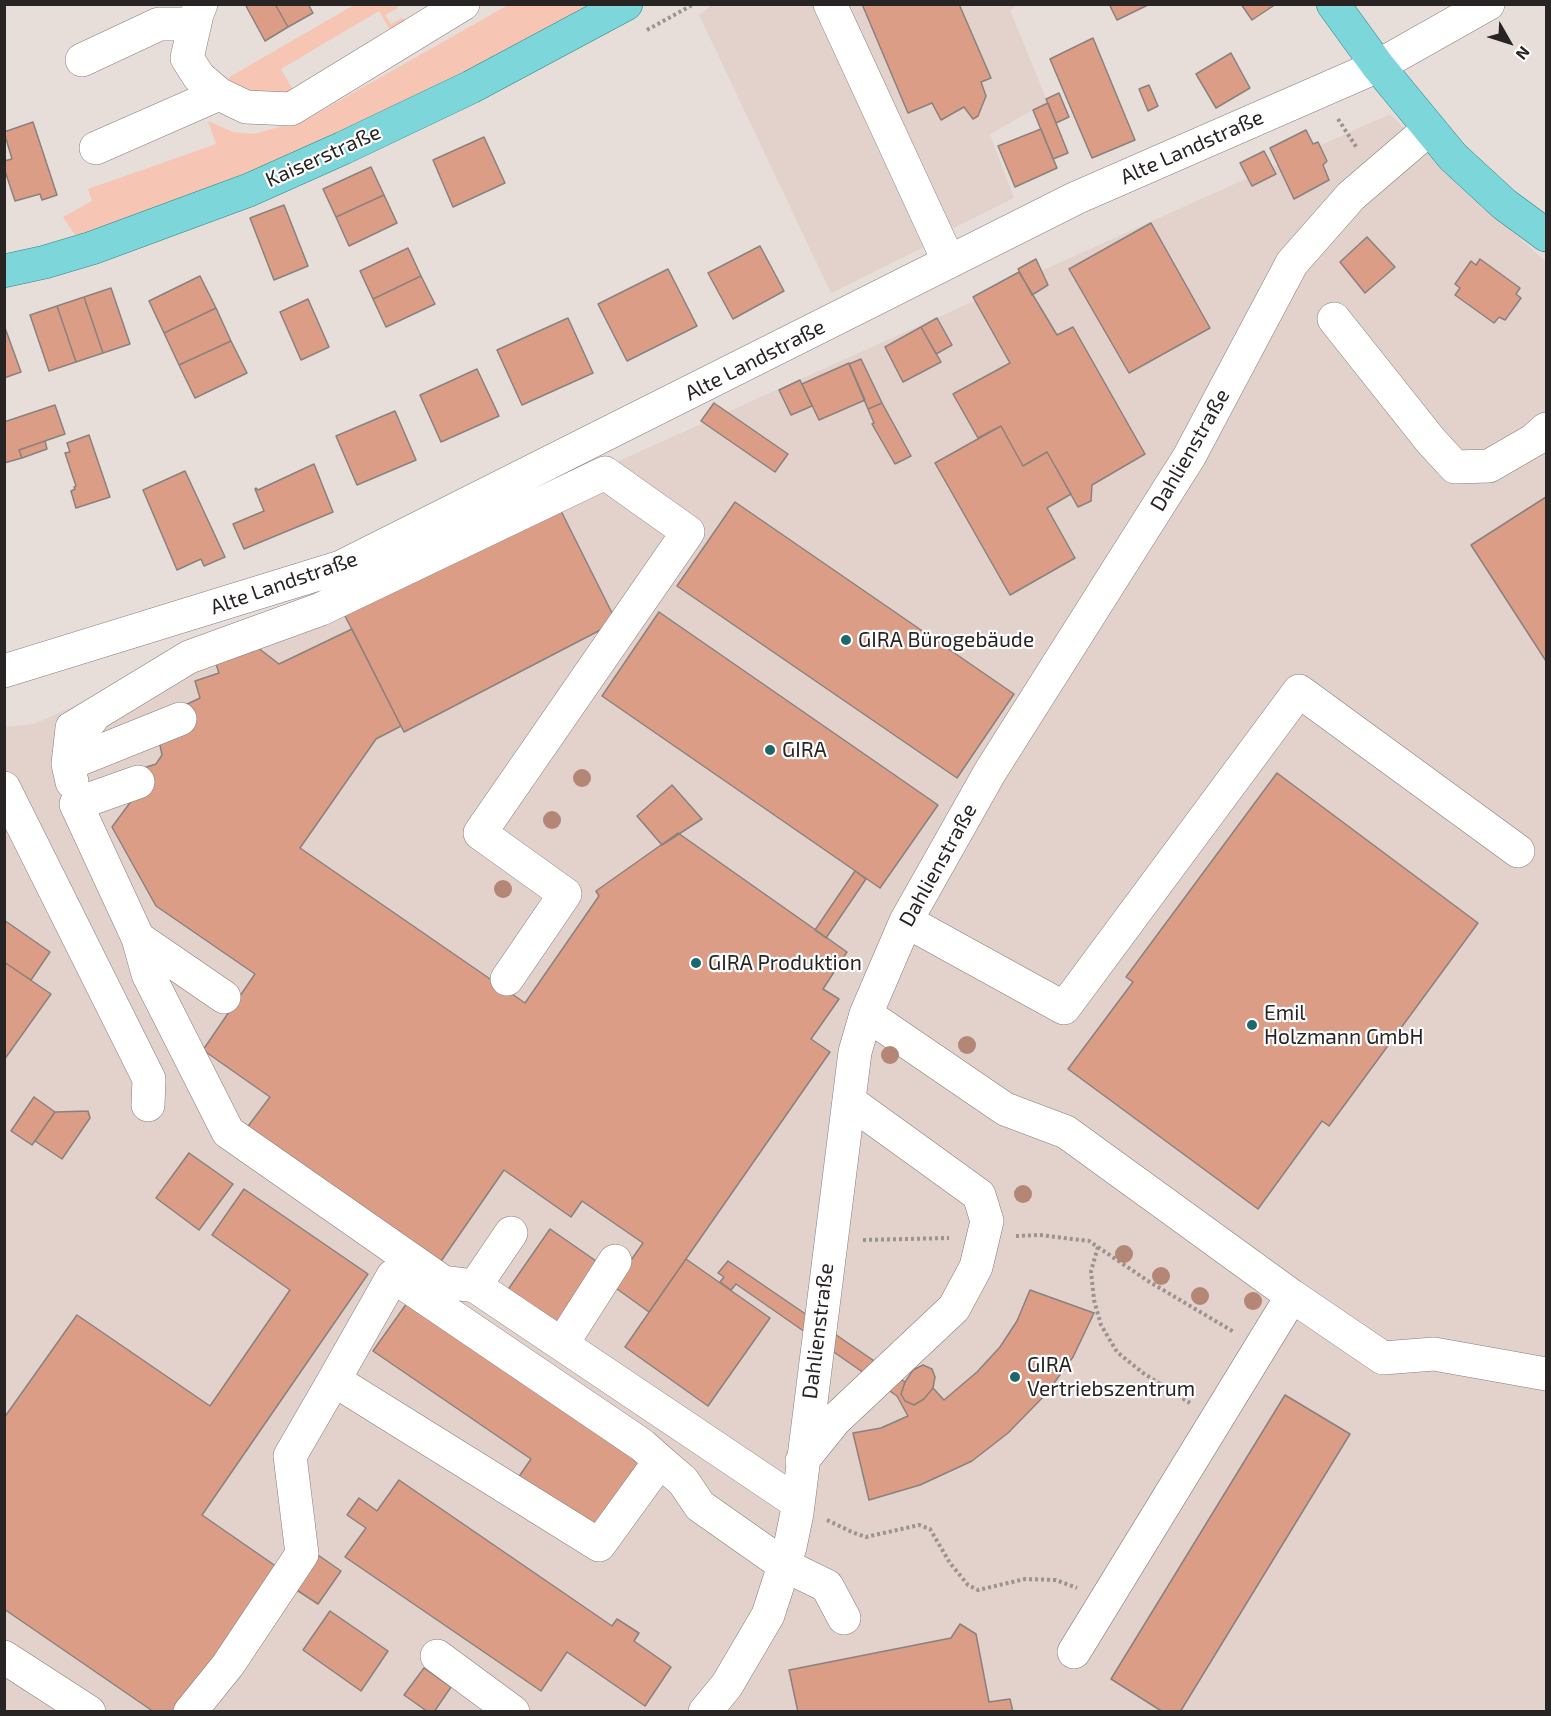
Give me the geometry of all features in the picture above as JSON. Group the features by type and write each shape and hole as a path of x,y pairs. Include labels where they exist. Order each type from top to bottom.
{"main road":[{"name":"Kaiserstraße","path":"4,271 92,248 259,185 471,87 626,4"},
{"path":"1333,4 1378,66 1454,158 1504,204 1546,235"}],"street":[{"path":"82,60 159,24 195,12 187,58 199,77 219,94 246,107 291,109 463,4"},
{"path":"830,4 949,262"},
{"name":"Alte Landstraße","path":"4,671 341,567 1076,198 1378,66 1488,4"},
{"path":"96,148 219,94"},
{"name":"Dahlienstraße","path":"705,1712 727,1685 768,1615 790,1547 810,1510 802,1461 855,1052 866,1014 908,916 990,772 1189,457 1292,263 1351,196 1429,129"},
{"path":"1334,319 1431,441 1455,467 1489,466 1534,440 1546,429"},
{"path":"72,728 189,657 321,609 605,473 688,532 480,833 565,894 507,979"},
{"path":"72,728 216,665"},
{"path":"908,916 1064,1008 1299,691 1518,851"},
{"path":"72,784 180,719"},
{"path":"72,728 72,784 138,938 148,974 228,1132 443,1282 475,1286 810,1510"},
{"path":"72,784 162,747"},
{"path":"72,784 138,782"},
{"path":"4,788 149,1078 148,1105"},
{"path":"138,938 224,997"},
{"path":"866,1014 1005,1109 1065,1132 1292,1296 1383,1358 1434,1354 1546,1374"},
{"path":"802,1461 835,1420 954,1308 976,1268 987,1221 979,1195 849,1101"},
{"path":"475,1286 511,1233"},
{"path":"562,1344 615,1261"},
{"path":"190,1712 228,1665 302,1554 290,1456 393,1276 642,1445 684,1480 700,1506 784,1565 827,1586 844,1618"},
{"path":"1074,1652 1292,1296"},
{"path":"334,1380 599,1545 660,1461"},
{"path":"437,1656 513,1712"},
{"path":"4,1657 89,1712"}],"path":[{"path":"1335,116 1357,149 1358,158"},
{"path":"830,1242 1040,1235 1089,1241 1149,1281 1260,1348"},
{"path":"1098,1247 1091,1271 1094,1300 1101,1325 1117,1352 1143,1373 1216,1420"},
{"path":"810,1510 852,1532 867,1537 919,1525 930,1529 950,1563 968,1585 978,1590 1025,1579 1056,1581 1106,1599"}],"shaded area":[{"path":"713,4 1018,5 1010,10 1048,103 990,134 1014,198 952,229 924,247 831,293 699,15"},
{"path":"354,5 396,5 398,8 385,15 391,24 402,18 409,24 392,33 379,11 281,69 293,90 250,103 223,84 231,76"},
{"path":"508,5 592,5 494,58 321,142 186,197 77,238 63,217 92,201 88,189 216,144 208,121 233,132 254,134 307,119"},
{"path":"1390,114 1452,177 1546,262 1546,1711 5,1712 5,727 34,724"}],"building":[{"path":"275,4 288,27 265,41 246,6"},
{"path":"275,4 308,4 313,13 288,27"},
{"path":"862,4 959,4 991,78 981,82 986,96 978,116 973,119 964,107 941,120 932,103 908,113"},
{"path":"1150,4 1117,20 1110,6"},
{"path":"1241,4 1276,4 1252,20"},
{"path":"1093,38 1135,140 1092,158 1050,59"},
{"path":"1231,53 1250,88 1216,108 1196,74"},
{"path":"1149,85 1158,106 1148,111 1139,89"},
{"path":"1059,93 1069,117 1056,123 1046,99"},
{"path":"1048,103 1068,153 1053,159 1033,110"},
{"path":"33,122 57,195 42,200 40,194 15,201 4,168 4,161 12,159 4,132"},
{"path":"1041,129 1057,168 1015,187 998,146"},
{"path":"1306,130 1313,144 1318,142 1327,161 1323,165 1329,180 1294,199 1270,148"},
{"path":"484,137 505,183 453,207 433,160"},
{"path":"1264,151 1276,174 1252,186 1240,163"},
{"path":"371,167 384,195 336,217 323,189"},
{"path":"384,195 397,223 349,246 336,217"},
{"path":"284,205 308,266 274,280 250,218"},
{"path":"1151,223 1210,328 1129,373 1069,269"},
{"path":"1367,237 1395,267 1365,293 1340,262"},
{"path":"760,246 784,291 733,319 708,273"},
{"path":"408,248 421,276 373,299 360,271"},
{"path":"1036,259 1048,285 1032,295 1018,269"},
{"path":"1480,259 1520,288 1516,294 1521,298 1505,320 1499,317 1494,323 1455,295 1460,288 1455,284 1471,261 1476,265"},
{"path":"668,269 697,326 627,361 598,304"},
{"path":"1019,272 1057,335 1073,327 1145,454 1092,485 1091,501 1078,507 1047,452 1023,466 1001,426 978,438 953,394 1010,363 973,297"},
{"path":"200,276 216,308 164,333 149,301"},
{"path":"421,276 435,304 386,327 373,299"},
{"path":"111,288 130,344 103,353 84,297"},
{"path":"84,297 103,353 76,362 57,306"},
{"path":"308,299 329,347 301,360 280,312"},
{"path":"57,306 76,362 49,371 30,315"},
{"path":"216,308 231,341 179,365 164,333"},
{"path":"568,318 593,373 522,405 497,350"},
{"path":"937,318 952,345 936,354 921,327"},
{"path":"4,325 21,372 4,378"},
{"path":"921,327 941,362 903,382 885,347"},
{"path":"231,341 247,373 195,398 179,365"},
{"path":"861,359 882,403 868,409 849,364"},
{"path":"849,363 865,400 819,420 802,384"},
{"path":"477,369 499,416 441,442 420,395"},
{"path":"800,380 812,406 791,415 779,390"},
{"path":"714,403 788,454 775,472 701,421"},
{"path":"882,403 911,456 895,464 872,424 874,423 868,409"},
{"path":"55,405 65,434 19,450 22,458 4,463 4,422"},
{"path":"395,411 416,460 357,485 336,436"},
{"path":"1001,426 1023,466 1047,452 1071,494 1047,508 1075,558 1010,595 935,463"},
{"path":"89,435 110,497 76,508 71,491 76,486 65,453 70,452 67,443"},
{"path":"45,441 47,449 22,458 19,450"},
{"path":"314,464 333,512 244,549 233,524 264,511 255,489 258,490"},
{"path":"185,471 225,557 204,566 201,559 177,570 143,490"},
{"path":"1546,497 1546,661 1471,545"},
{"name":"GIRA Bürogebäude","path":"735,502 1014,694 957,778 677,586"},
{"path":"560,509 614,617 612,624 404,732 342,610"},
{"name":"GIRA","path":"659,612 938,805 880,888 602,696"},
{"name":"GIRA Produktion","path":"352,629 401,726 376,739 300,848 525,1003 599,896 596,891 678,833 847,952 823,989 839,999 811,1039 830,1052 649,1312 613,1286 643,1243 582,1201 571,1217 504,1170 437,1267 243,1133 270,1097 203,1050 255,974 156,906 112,827 138,792 134,771 156,764 162,755 158,735 177,709 200,698 195,681 219,673 213,655 239,643 252,652 257,647 279,664"},
{"name":"Emil Holzmann GmbH","path":"1277,773 1478,923 1329,1126 1322,1121 1258,1209 1068,1069 1133,982 1126,977"},
{"path":"672,785 702,819 662,845 637,816"},
{"path":"855,871 866,879 826,938 815,930"},
{"path":"4,920 50,952 31,980 4,962"},
{"path":"4,962 51,994 4,1060"},
{"path":"34,1097 55,1112 32,1145 11,1131"},
{"path":"88,1111 90,1118 62,1159 35,1141 55,1112"},
{"path":"189,1153 233,1184 199,1230 156,1198"},
{"path":"244,1189 368,1274 202,1515 280,1569 182,1712 154,1712 4,1609 4,1418 77,1315 210,1406 290,1290 212,1235"},
{"path":"550,1229 599,1263 556,1325 507,1291"},
{"path":"686,1259 770,1318 708,1406 625,1347"},
{"name":"GIRA Vertriebszentrum","path":"728,1261 905,1382 901,1394 905,1401 914,1405 924,1399 933,1388 944,1400 977,1372 1000,1347 1017,1321 1030,1290 1094,1313 1073,1357 1046,1394 1008,1433 972,1461 920,1485 869,1500 853,1433 881,1428 908,1416 897,1396 736,1284 731,1290 720,1282 724,1277 718,1273"},
{"path":"407,1303 640,1463 592,1529 518,1478 531,1459 373,1351"},
{"path":"923,1365 932,1369 935,1377 933,1388 924,1399 914,1405 905,1401 901,1394 913,1370"},
{"path":"1285,1395 1350,1434 1180,1712 1163,1712 1111,1679"},
{"path":"399,1480 612,1626 617,1619 639,1633 634,1641 671,1667 645,1706 567,1652 541,1691 345,1557 366,1528 347,1515 359,1498 377,1511"},
{"path":"318,1555 341,1571 318,1604 295,1589"},
{"path":"330,1611 388,1651 361,1691 303,1650"},
{"path":"960,1624 976,1634 989,1702 1010,1699 1013,1712 798,1712 789,1670 951,1638"},
{"path":"424,1668 451,1687 434,1712 428,1712 404,1695"}],"place":[{"name":"GIRA Bürogebäude","path":"846,640"},
{"name":"GIRA","path":"770,750"},
{"name":"GIRA Produktion","path":"696,963"},
{"name":"Emil Holzmann GmbH","path":"1252,1025"},
{"name":"GIRA Vertriebszentrum","path":"1015,1377"}]}
